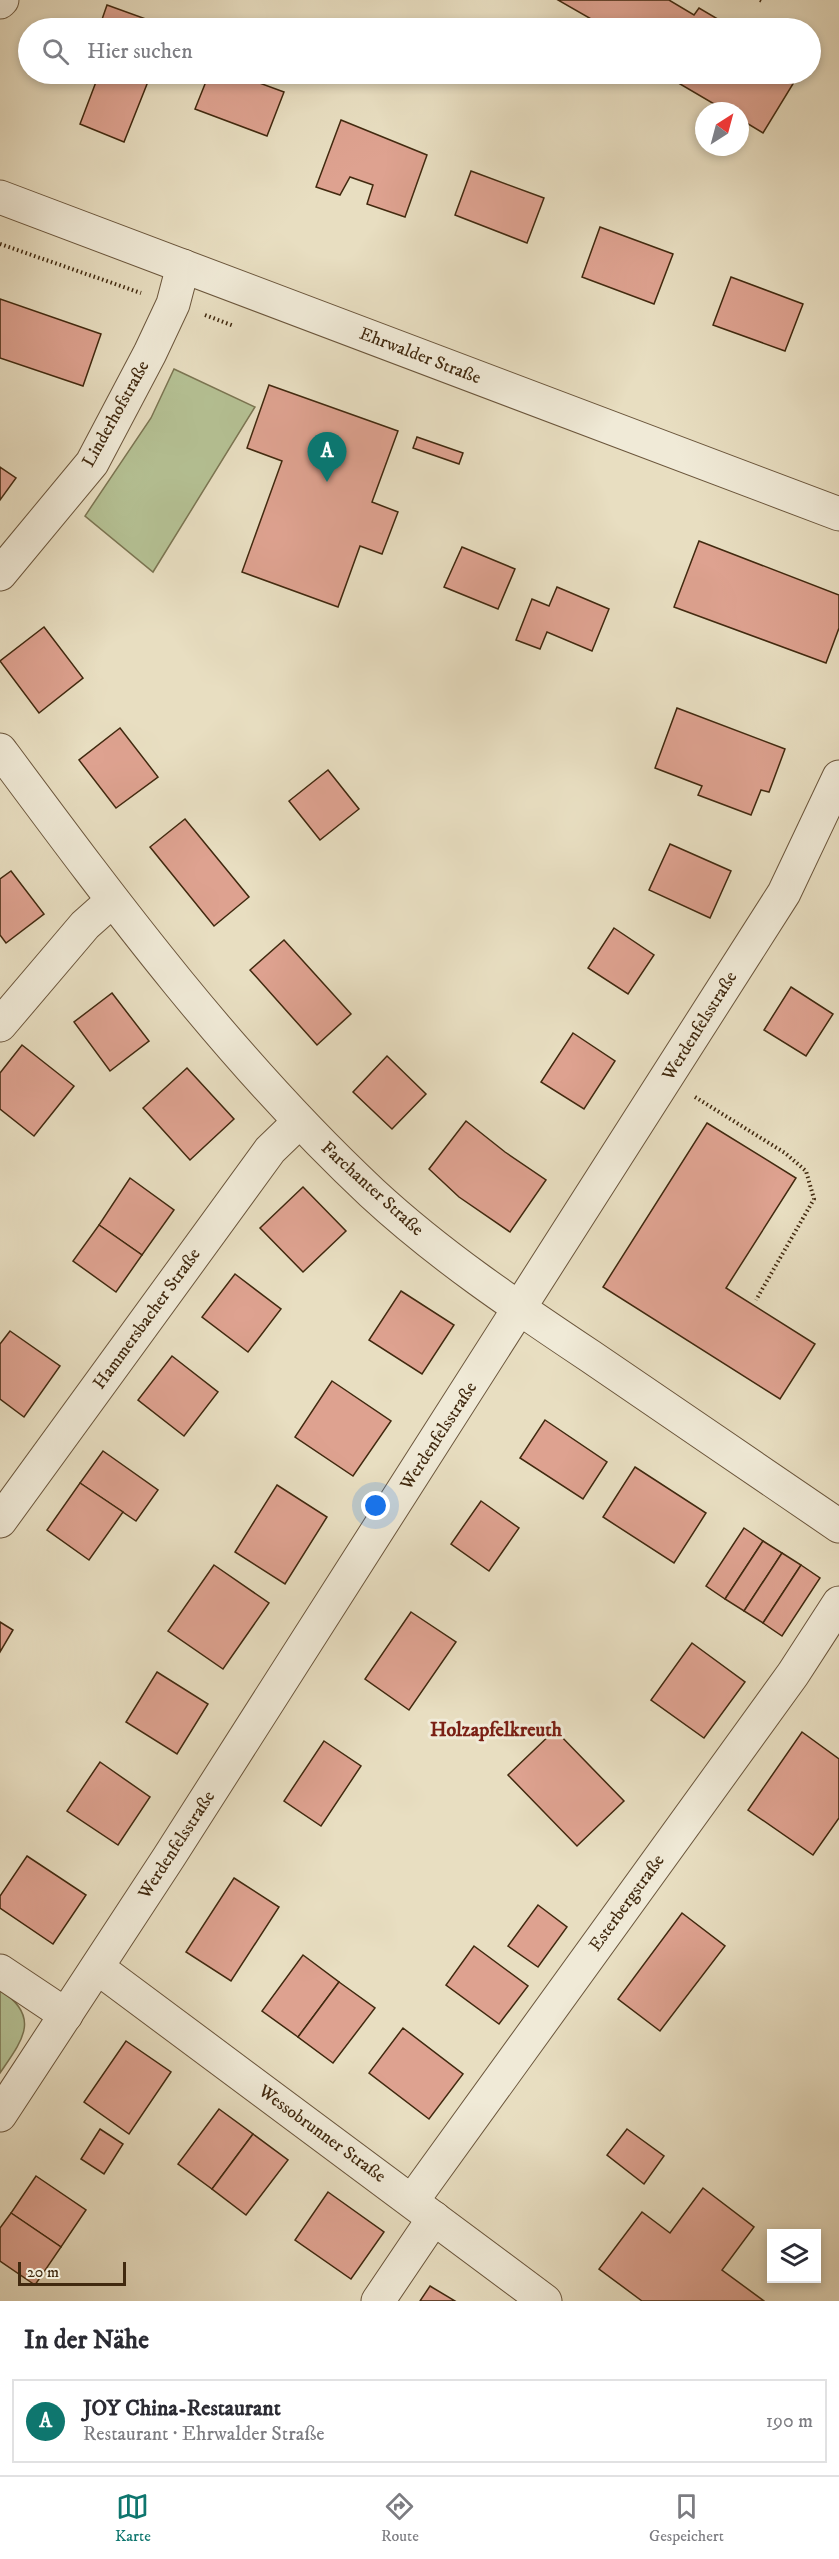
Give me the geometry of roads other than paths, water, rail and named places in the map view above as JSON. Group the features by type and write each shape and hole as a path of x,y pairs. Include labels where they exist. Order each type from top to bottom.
{"street":[{"name":"Ehrwalder Straße","path":"0,197 839,514"},
{"name":"Linderhofstraße","path":"0,574 92,463 173,304 183,266"},
{"name":"Farchanter Straße","path":"0,750 112,901 188,998 299,1122 374,1195 464,1268 520,1309 839,1526"},
{"name":"Werdenfelsstraße","path":"0,2115 98,1968 784,893 839,777"},
{"path":"0,1025 85,925 112,901"},
{"name":"Hammersbacher Straße","path":"0,1521 270,1150 299,1122"},
{"name":"Esterbergstraße","path":"378,2301 423,2209 793,1674 839,1603"},
{"name":"Wessobrunner Straße","path":"98,1968 546,2301"},
{"path":"0,1971 66,2015"}],"place":[{"name":"JOY China-Restaurant","path":"327,482"}],"district":[{"name":"Holzapfelkreuth","path":"496,1730"}]}
